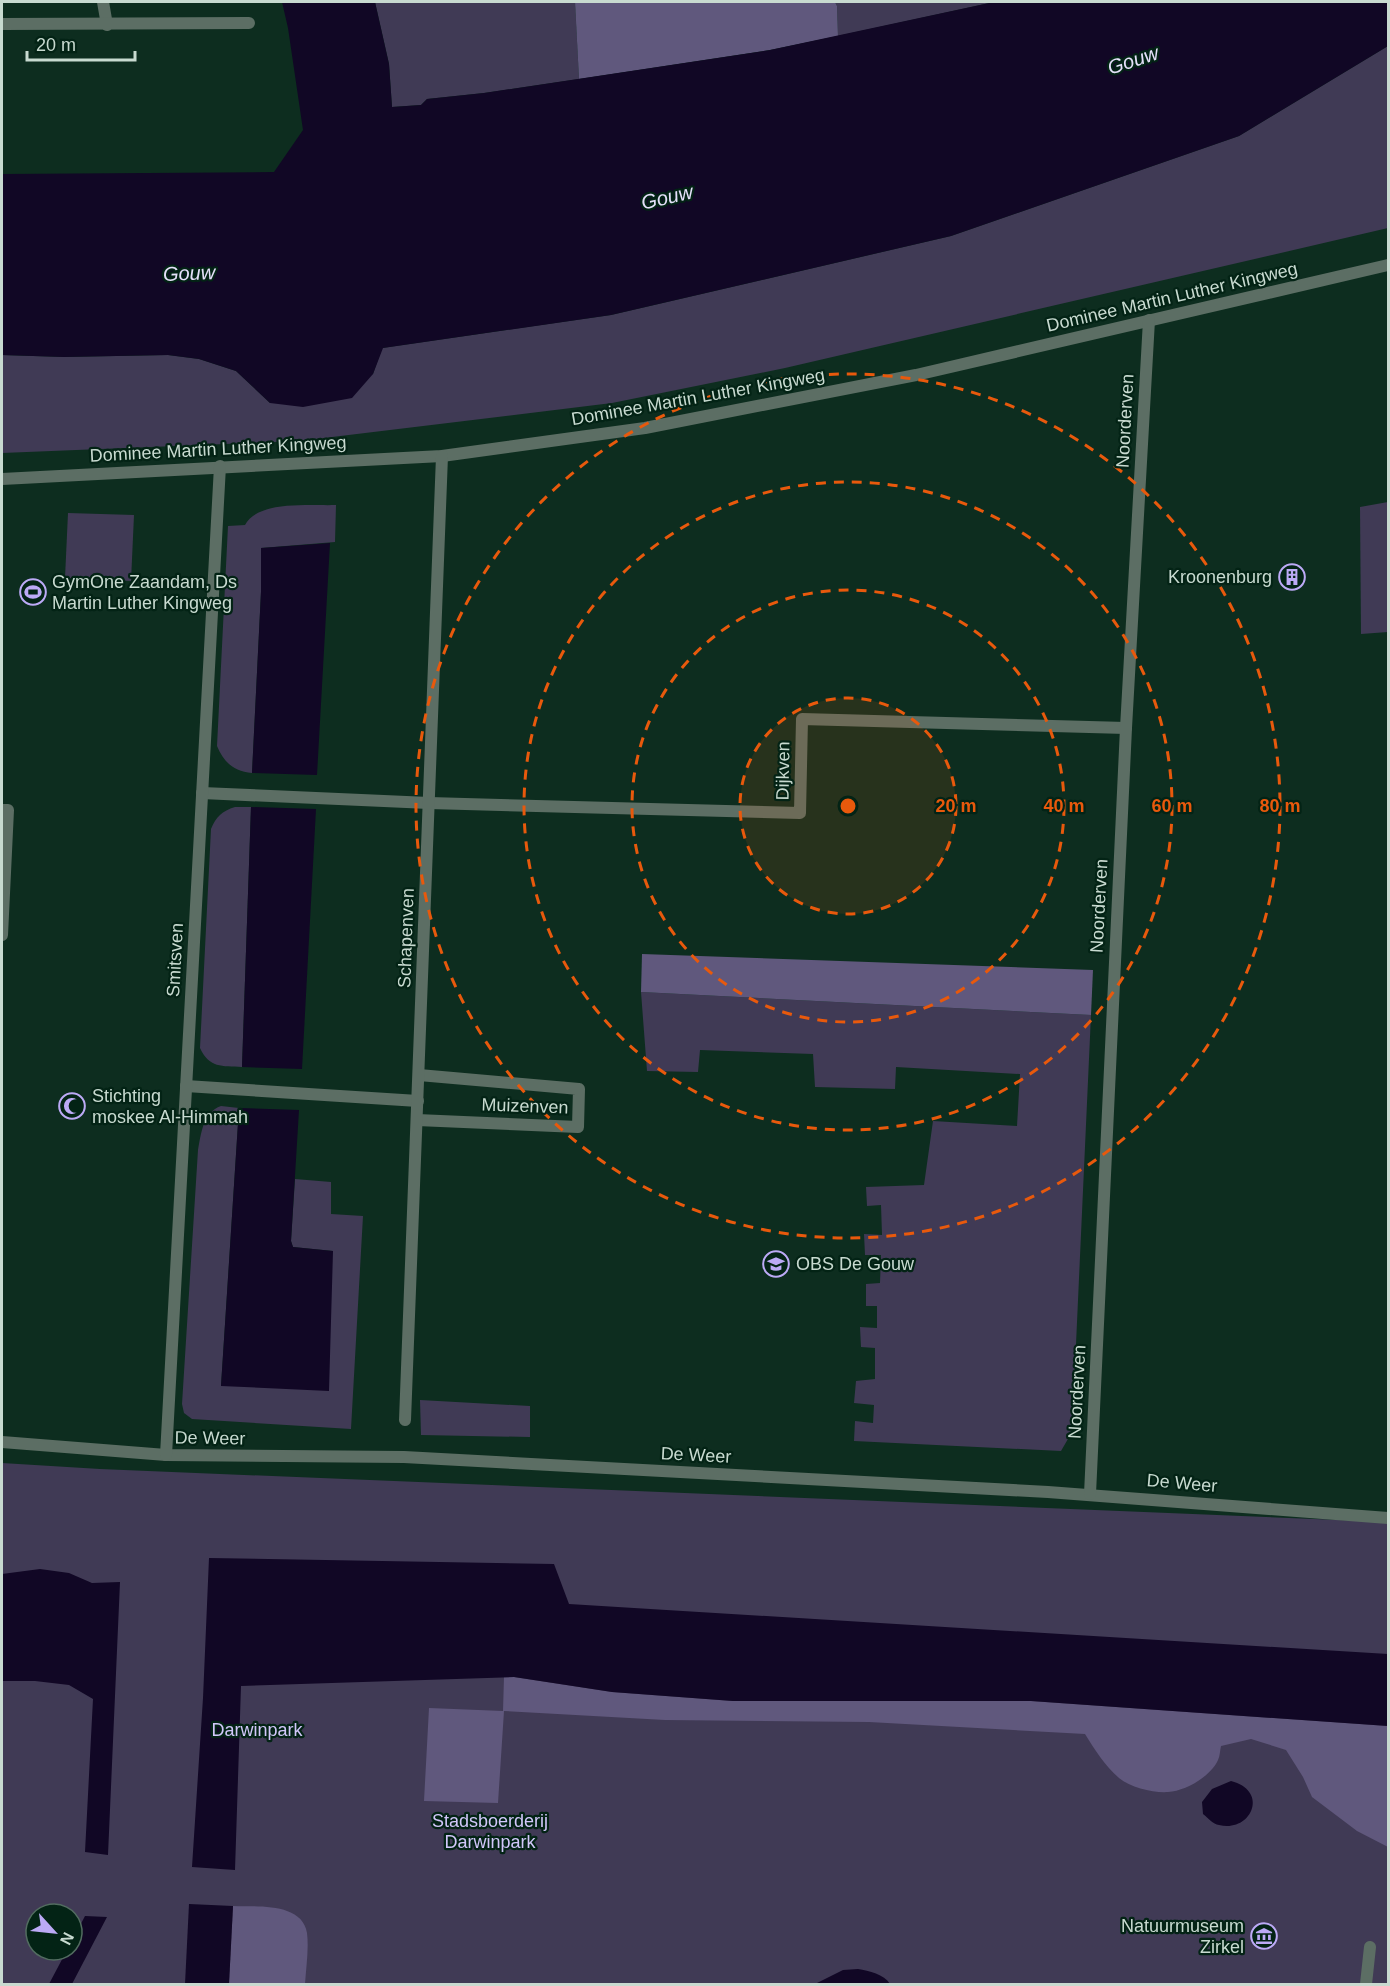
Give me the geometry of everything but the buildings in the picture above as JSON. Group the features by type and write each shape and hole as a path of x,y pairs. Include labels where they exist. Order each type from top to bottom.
{"street":[{"path":"103,2 107,25"},
{"path":"2,24 249,23"},
{"name":"Dominee Martin Luther Kingweg","path":"2,479 442,456 645,428 916,375 1389,266"},
{"name":"Noorderven","path":"1090,1494 1126,728 1149,320"},
{"name":"Schapenven","path":"405,1420 442,456"},
{"name":"Smitsven","path":"166,1455 220,466"},
{"name":"Dijkven","path":"429,802 800,813 802,719 1126,728"},
{"path":"202,793 429,802"},
{"path":"2,810 8,810 2,935"},
{"name":"Muizenven","path":"417,1120 578,1127 579,1089 418,1076"},
{"path":"186,1086 418,1101"},
{"name":"De Weer","path":"2,1442 166,1455 404,1457 1090,1494 1389,1518"},
{"path":"1366,1984 1370,1947"}],"green space":[{"path":"375,2 575,2 579,79 427,99 421,105 392,107 389,64"},
{"path":"835,2 994,2 838,36"},
{"path":"1388,46 1388,228 785,368 612,403 299,441 2,453 2,355 64,357 168,355 199,359 236,371 270,403 373,374 382,348 611,315 951,236 1239,136"},
{"path":"1388,502 1388,632 1361,634 1360,507"},
{"path":"336,505 335,542 261,548 252,773 240,770 226,761 217,746 228,526 245,525 261,511 273,508"},
{"path":"68,513 134,515 131,581 65,578"},
{"path":"235,807 251,807 242,1067 212,1063 200,1048 211,829 220,815"},
{"path":"641,992 1091,1015 1072,1432 1061,1451 854,1441 855,1421 873,1423 874,1405 854,1403 856,1381 875,1379 875,1348 861,1347 860,1327 877,1328 877,1306 866,1306 866,1284 880,1283 881,1255 865,1255 864,1234 882,1235 881,1205 867,1206 866,1187 924,1185 933,1121 1017,1126 1020,1074 896,1067 895,1089 815,1087 813,1054 700,1050 698,1072 647,1071"},
{"path":"221,1106 239,1108 221,1386 333,1251 293,1247 291,1241 295,1179 331,1182 331,1214 363,1216 351,1429 192,1419 184,1413 182,1404 198,1150 207,1118 210,1113"},
{"path":"420,1400 530,1406 530,1437 421,1435"},
{"name":"Darwinpark","path":"2,1463 100,1469 1388,1522 1388,1984 2,1984"}],"shaded area":[{"path":"575,2 835,2 838,36 770,50 579,79"},
{"path":"642,954 1093,970 1091,1015 641,992"},
{"path":"504,1677 612,1692 733,1701 1031,1701 1388,1726 1388,1847 1357,1831 1312,1797 1303,1777 1286,1750 1251,1739 1221,1746 1215,1766 1204,1777 1182,1789 1162,1792 1150,1791 1124,1782 1096,1752 1085,1734 869,1722 665,1720 504,1711 498,1803 424,1801 429,1708 503,1711"},
{"path":"233,1906 277,1908 297,1916 303,1923 308,1939 305,1984 229,1984"}],"water":[{"name":"Gouw","path":"282,2 375,2 389,64 392,107 421,105 427,99 484,93 770,50 994,2 1388,2 1388,46 1239,136 951,236 611,315 383,348 373,374 352,398 303,407 270,403 236,371 199,359 168,355 64,357 2,355 2,174 274,172 303,130"},
{"path":"330,543 317,775 252,773 261,548"},
{"path":"251,807 316,809 302,1069 242,1067"},
{"path":"239,1108 299,1110 291,1241 293,1247 333,1251 329,1391 221,1386"},
{"path":"209,1558 554,1564 569,1604 1388,1654 1388,1726 1031,1701 733,1701 612,1692 514,1677 241,1686 235,1870 192,1867"},
{"path":"40,1569 69,1573 92,1583 120,1582 108,1855 85,1852 93,1699 69,1685 35,1681 2,1681 2,1574"},
{"path":"1231,1781 1243,1786 1250,1793 1253,1801 1252,1810 1240,1823 1230,1826 1217,1824 1203,1814 1202,1802 1212,1789"},
{"path":"189,1904 233,1906 229,1984 185,1984"},
{"path":"85,1916 107,1917 84,1961"},
{"path":"61,1962 83,1962 72,1984 49,1984"},
{"path":"858,1969 880,1975 890,1984 815,1984 843,1970"}],"place":[{"name":"Kroonenburg","path":"1292,577"},
{"name":"GymOne Zaandam, Ds Martin Luther Kingweg","path":"33,592"},
{"name":"Stichting moskee Al-Himmah","path":"72,1106"},
{"name":"OBS De Gouw","path":"776,1264"},
{"name":"Natuurmuseum Zirkel","path":"1264,1936"}],"park label":[{"name":"Stadsboerderij Darwinpark","path":"490,1831"}]}
